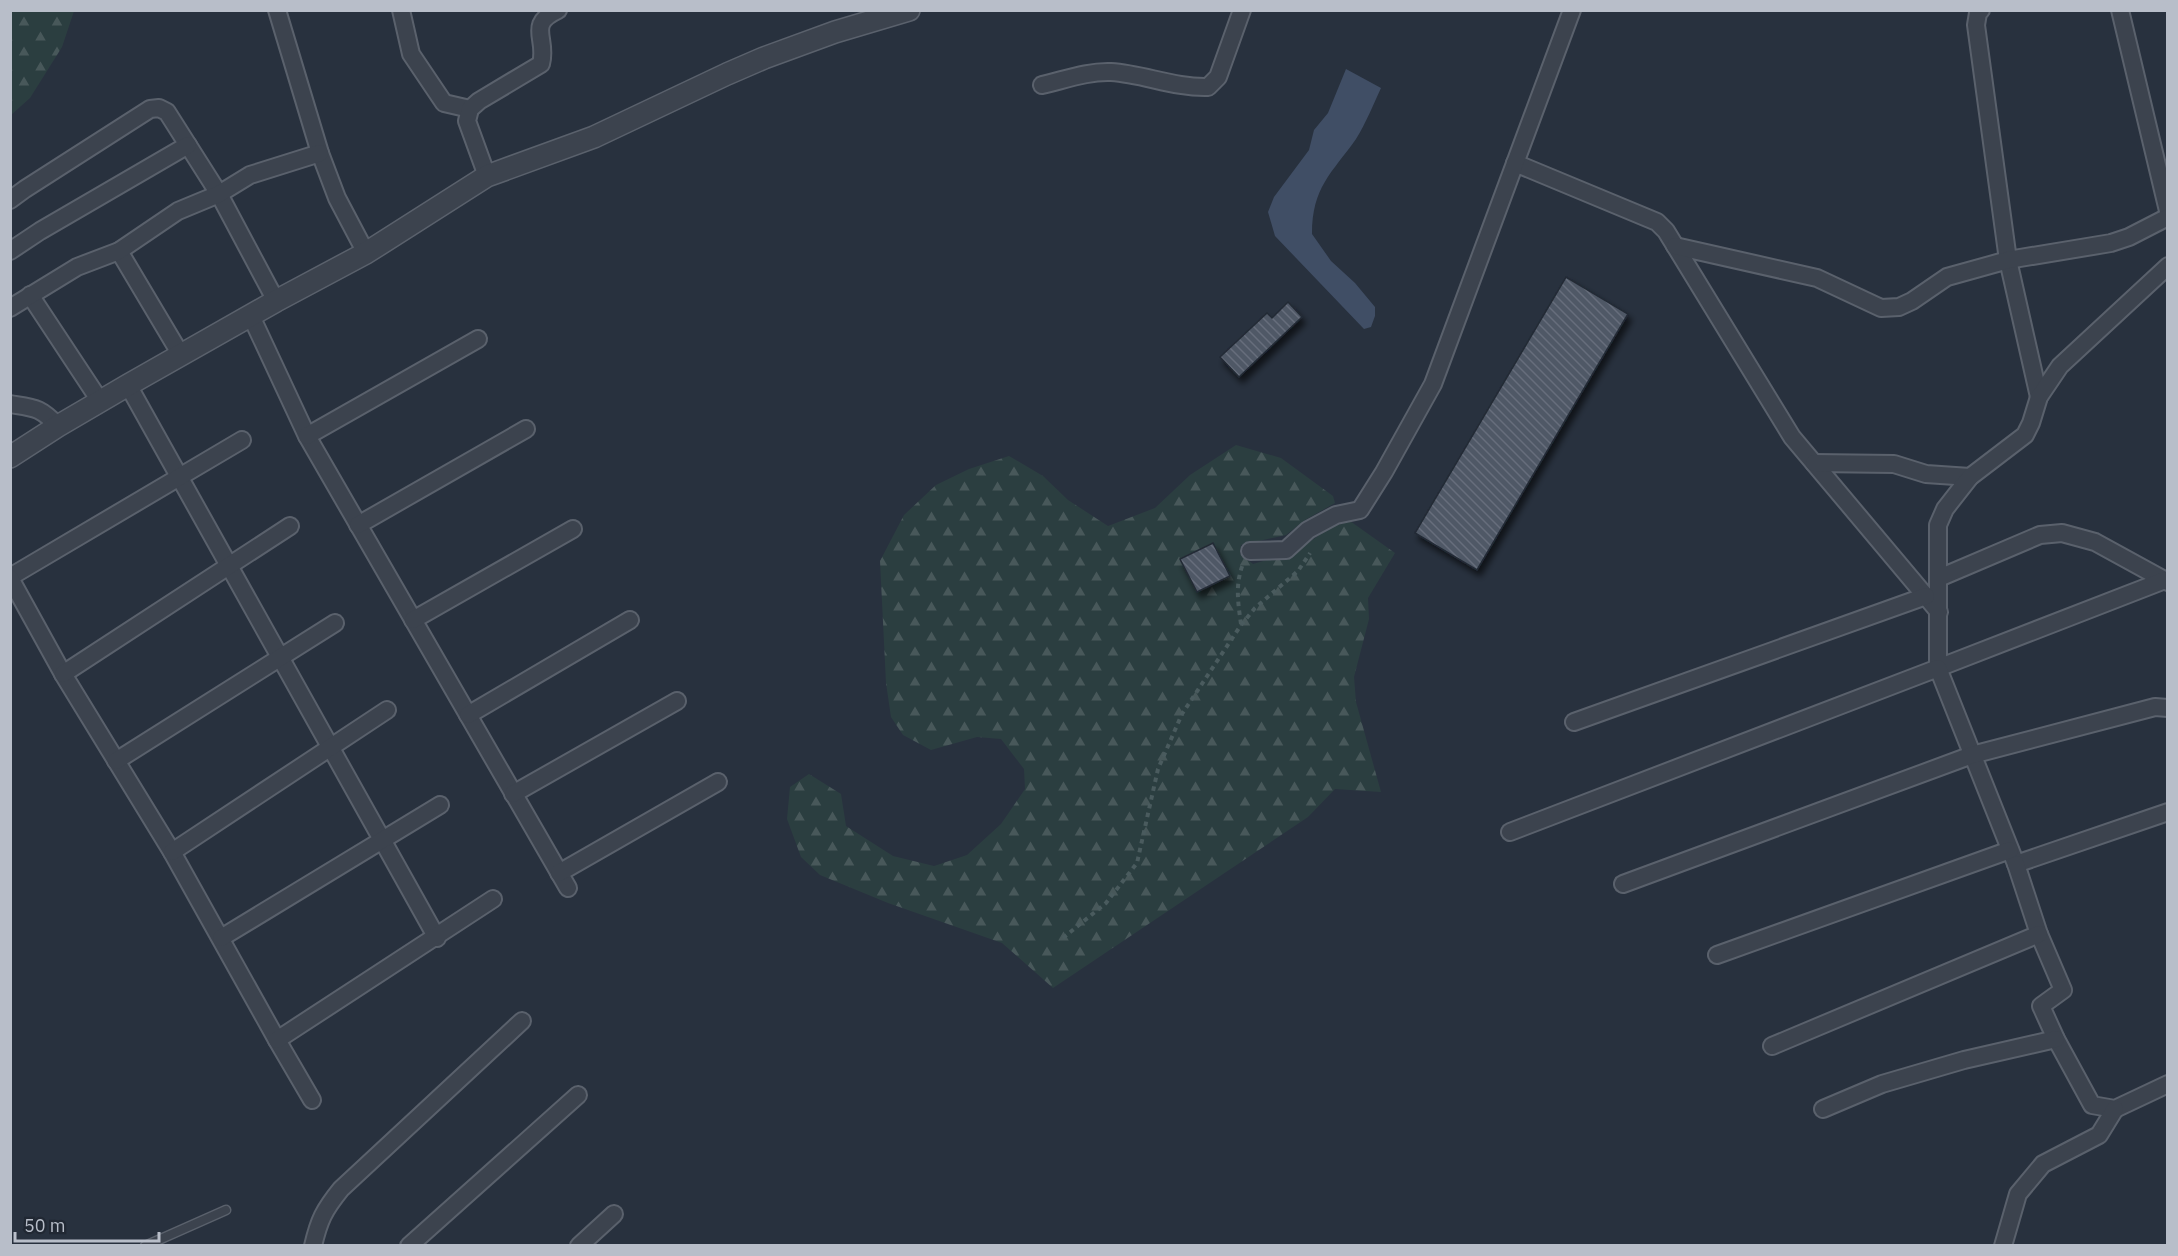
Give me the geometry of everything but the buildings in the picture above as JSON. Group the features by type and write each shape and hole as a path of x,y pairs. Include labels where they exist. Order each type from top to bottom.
{"street":[{"path":"277,10 320,153 337,198 366,253"},
{"path":"401,10 411,54 444,103 470,109"},
{"path":"487,176 467,121 470,109 479,101 541,64 544,54 539,31 541,23 548,15 558,10"},
{"path":"10,457 100,401 276,301 366,253 487,176 594,137 764,58 835,32 909,10"},
{"path":"1042,85 1090,74 1111,72 1191,87 1208,87 1218,77 1242,10"},
{"path":"1250,551 1286,550 1308,530 1336,515 1360,510 1384,472 1433,384 1572,10"},
{"path":"1981,10 1978,13 1976,25 2008,260 2039,397"},
{"path":"2120,10 2168,211"},
{"path":"10,200 150,109 159,108 167,112 219,194 276,301"},
{"path":"10,251 188,144"},
{"path":"10,308 77,267 119,251 178,211 219,194 250,175 320,153"},
{"path":"1515,163 1647,216 1666,231 1792,437 1939,612"},
{"path":"1675,246 1817,278 1881,308 1899,307 1912,301 1947,277 2008,260 2111,243 2129,237 2168,217"},
{"path":"119,251 181,355"},
{"path":"2115,1109 2092,1105 2041,1006 2063,990 2039,934 2013,857 1938,668 1938,525 1945,509 1970,477 2025,435 2039,397 2060,366 2168,266"},
{"path":"30,295 100,401"},
{"path":"251,316 307,436 568,888"},
{"path":"307,436 478,339"},
{"path":"128,385 436,938"},
{"path":"10,404 36,408 45,412 58,426"},
{"path":"358,525 526,429"},
{"path":"242,440 10,577 63,674 172,852 312,1100"},
{"path":"1814,464 1893,464 1926,474 1970,477"},
{"path":"63,674 290,526"},
{"path":"413,620 573,529"},
{"path":"1939,578 2040,535 2062,533 2095,542 2166,581"},
{"path":"1510,832 2166,581"},
{"path":"1574,722 1926,596"},
{"path":"468,715 630,620"},
{"path":"116,761 335,623"},
{"path":"513,794 677,701"},
{"path":"1623,884 1972,755 2156,707 2168,708"},
{"path":"172,852 387,710"},
{"path":"559,873 718,782"},
{"path":"221,938 440,805"},
{"path":"1717,955 2013,857 2168,812"},
{"path":"277,1040 493,900"},
{"path":"1772,1046 2039,934"},
{"path":"313,1245 318,1222 341,1189 522,1021"},
{"path":"1823,1109 1892,1081 1964,1060 2056,1039"},
{"path":"2003,1245 2018,1194 2043,1164 2099,1135 2115,1109 2168,1083"},
{"path":"409,1245 578,1095"},
{"path":"579,1245 614,1214"}],"lane":[{"path":"145,1245 226,1210"}],"path":[{"path":"1063,938 1106,903 1137,863 1158,769 1182,714 1241,625 1255,608 1278,590 1308,559 1314,537 1308,530"},
{"path":"1241,625 1237,579 1250,551"}],"green space":[{"path":"11,10 74,11 62,47 30,98 11,115"},
{"path":"1236,445 1281,458 1333,496 1335,503 1305,520 1286,535 1241,545 1240,554 1253,564 1297,551 1329,528 1350,521 1395,553 1368,598 1369,619 1354,677 1356,702 1381,792 1335,789 1308,817 1053,988 1002,943 888,903 820,875 801,857 787,819 790,787 809,774 841,794 846,826 893,856 934,866 967,855 1001,824 1025,789 1024,769 1001,739 977,737 931,750 903,735 891,717 886,683 880,561 904,515 936,485 969,469 1009,456 1043,476 1068,500 1108,526 1155,508 1190,475"}],"water":[{"path":"1346,69 1381,88 1360,133 1320,192 1313,218 1312,234 1331,261 1355,283 1375,307 1371,327 1364,329 1275,236 1268,212 1274,197 1309,150 1314,130 1328,113"}]}
